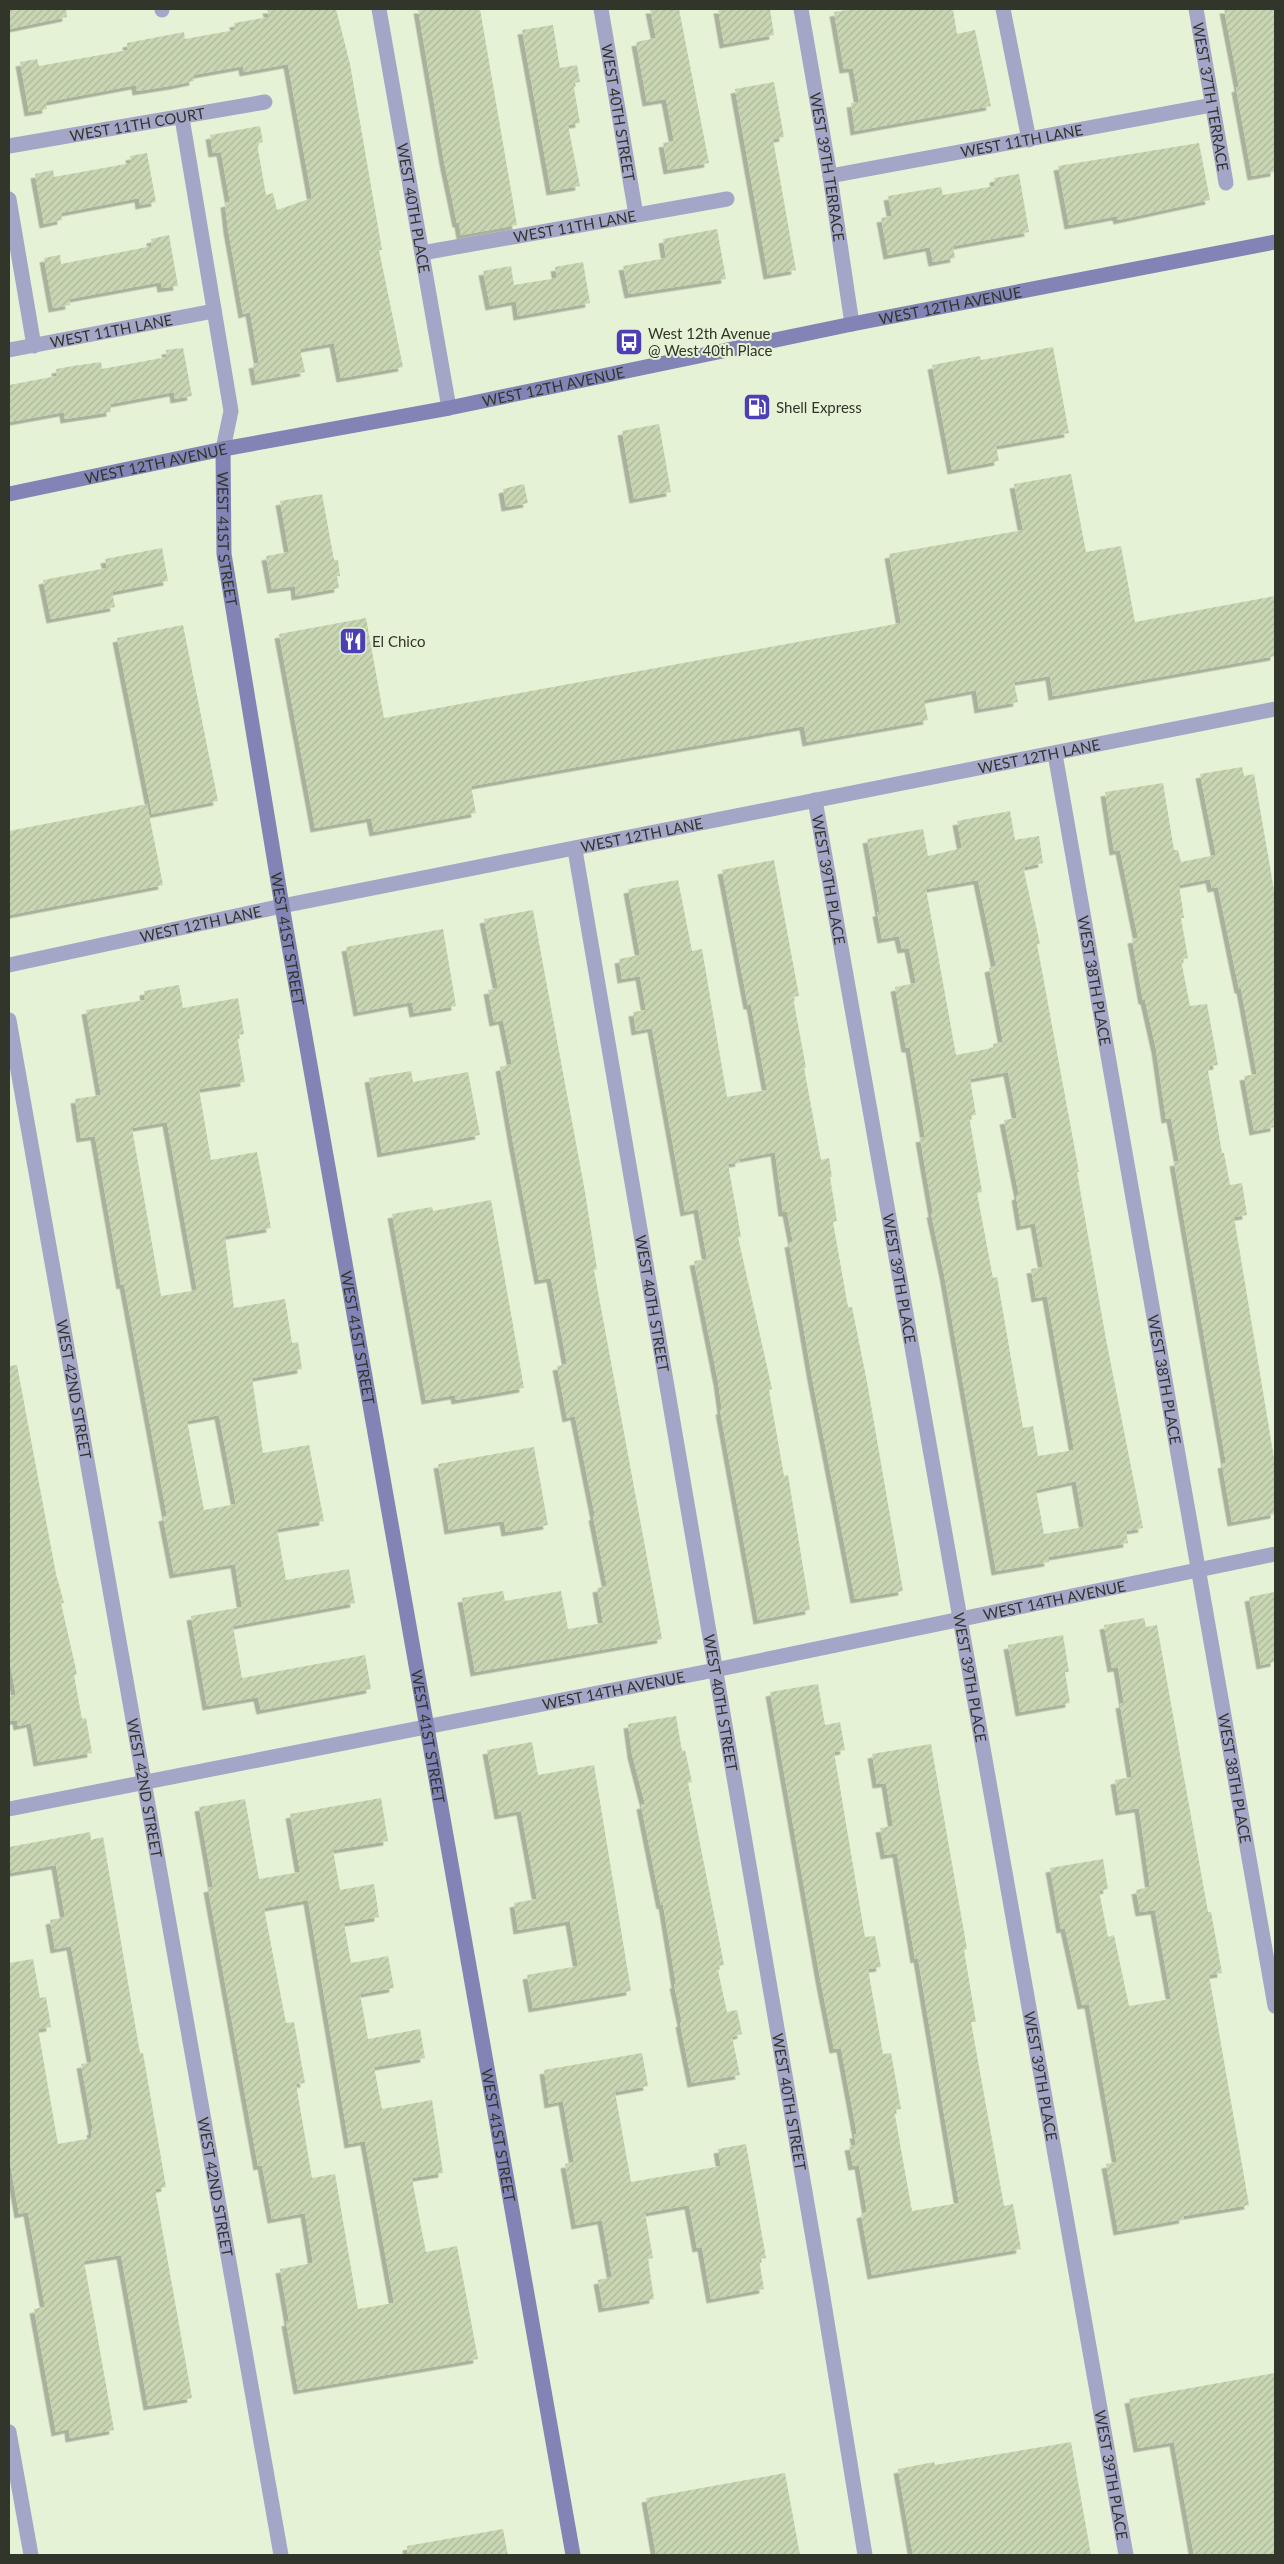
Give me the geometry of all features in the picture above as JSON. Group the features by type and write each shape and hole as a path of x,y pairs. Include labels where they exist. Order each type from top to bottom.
{"street":[{"name":"WEST 40TH PLACE","path":"379,9 449,408"},
{"name":"WEST 40TH STREET","path":"601,9 636,215"},
{"name":"WEST 39TH TERRACE","path":"801,9 830,176 852,324"},
{"path":"1003,9 1029,140"},
{"name":"WEST 37TH TERRACE","path":"1196,9 1226,184"},
{"name":"WEST 11TH COURT","path":"9,146 182,118 265,102"},
{"name":"WEST 11TH LANE","path":"830,176 1212,105"},
{"name":"WEST 41ST STREET","path":"182,118 231,411 223,449 224,554 282,906 573,2555"},
{"path":"9,199 34,346"},
{"name":"WEST 11TH LANE","path":"422,253 728,199"},
{"name":"WEST 12TH AVENUE","path":"9,494 223,449 449,408 852,324 1275,242"},
{"name":"WEST 11TH LANE","path":"9,350 214,311"},
{"name":"WEST 12TH LANE","path":"9,965 282,906 575,850 815,800 1056,754 1275,709"},
{"name":"WEST 38TH PLACE","path":"1056,754 1275,2006"},
{"name":"WEST 39TH PLACE","path":"815,800 1126,2555"},
{"name":"WEST 40TH STREET","path":"575,850 865,2555"},
{"name":"WEST 42ND STREET","path":"9,1020 281,2555"},
{"name":"WEST 14TH AVENUE","path":"9,1809 426,1725 715,1670 1275,1554"},
{"path":"9,2432 30,2555"}],"building":[{"path":"9,9 66,9 67,17 9,29"},
{"path":"267,9 336,9 350,64 382,250 379,250 403,367 341,378 334,343 300,349 305,372 256,381 253,364 259,363 250,312 243,314 228,229 225,203 230,202 221,152 213,153 210,135 260,126 263,142 257,144 266,195 273,193 277,210 312,198 288,64 244,72 243,66 193,75 194,81 137,91 136,85 46,102 47,109 29,112 20,62 37,59 39,66 128,50 127,43 184,32 185,39 235,30 234,23 269,17"},
{"path":"418,9 480,9 517,225 461,235 444,161"},
{"path":"650,9 679,9 709,163 668,170 663,143 674,141 666,99 647,102 636,42 656,38"},
{"path":"718,9 770,9 774,35 724,44"},
{"path":"854,9 953,9 957,34 975,30 991,106 855,131 851,103 859,102 853,68 844,69 834,12"},
{"path":"1224,9 1275,9 1275,172 1252,176 1236,88 1239,87"},
{"path":"553,25 560,68 577,65 580,82 573,83 580,123 568,125 580,186 551,191 522,30"},
{"path":"774,82 784,137 773,139 796,270 768,275 735,89"},
{"path":"1199,143 1210,200 1118,220 1117,216 1069,225 1058,166"},
{"path":"147,153 156,202 140,205 139,198 61,213 62,220 44,224 35,174 53,170 54,177 131,163 130,156"},
{"path":"1019,174 1029,232 953,246 955,258 933,262 930,247 888,255 881,218 892,216 888,196 941,187 943,195 995,186 994,178"},
{"path":"717,229 726,279 629,294 623,266 666,258 663,239"},
{"path":"169,235 178,286 162,288 161,282 69,299 70,305 53,308 44,258 60,255 61,264 152,246 151,239"},
{"path":"583,262 590,303 518,316 516,301 490,306 483,271 511,266 514,285 557,278 555,267"},
{"path":"1053,347 1069,433 996,446 999,461 952,470 932,365 980,356 981,360"},
{"path":"183,348 192,396 175,399 174,392 110,404 111,412 65,419 64,412 9,422 9,385 57,376 56,369 101,362 102,369 167,357 166,350"},
{"path":"659,424 671,492 634,499 622,431"},
{"path":"1071,474 1086,552 1121,546 1135,622 1275,596 1275,656 1053,696 1050,676 1014,682 1018,702 979,709 976,690 924,700 928,720 807,742 804,726 471,786 476,813 374,832 371,818 315,828 279,634 366,618 384,718 901,623 889,554 1023,530 1014,484"},
{"path":"524,484 528,503 506,507 503,489"},
{"path":"322,494 334,560 338,560 340,576 337,576 339,588 296,596 295,586 272,589 266,556 289,552 280,501"},
{"path":"162,548 168,581 112,592 115,607 51,619 43,580 107,568 105,559"},
{"path":"183,625 218,801 152,814 117,638"},
{"path":"1242,767 1244,776 1254,774 1275,896 1275,1127 1254,1131 1244,1076 1257,1074 1241,989 1239,989 1218,887 1212,888 1210,879 1179,885 1184,918 1181,918 1188,958 1181,960 1190,1006 1207,1004 1218,1065 1210,1066 1208,1071 1222,1153 1224,1153 1230,1185 1242,1183 1247,1215 1234,1217 1275,1464 1275,1514 1232,1522 1222,1464 1226,1463 1174,1162 1179,1161 1171,1118 1166,1119 1156,1049 1145,1000 1143,1000 1132,939 1138,938 1120,850 1114,851 1105,792 1163,783 1174,850 1178,850 1181,862 1216,855 1200,774"},
{"path":"147,804 163,885 9,915 9,831"},
{"path":"1010,811 1015,840 1039,836 1043,863 1025,867 1024,871 1040,944 1037,944 1079,1172 1077,1172 1105,1334 1143,1528 1126,1531 1128,1543 1048,1557 1049,1562 996,1571 944,1274 931,1213 933,1213 920,1138 925,1137 910,1048 906,1048 895,987 916,983 909,948 902,949 899,936 882,939 877,912 880,912 867,839 923,829 928,856 962,848 957,821","holes":["978,880 996,966 989,968 1003,1042 993,1044 993,1048 956,1055 926,889","1008,1072 1017,1118 1004,1120 1019,1195 1016,1196 1021,1226 1035,1223 1043,1267 1031,1269 1036,1298 1047,1296 1074,1450 1038,1456 1033,1426 1023,1428 997,1277 993,1278 977,1193 982,1192 969,1116 976,1115 970,1079","1076,1481 1084,1527 1044,1534 1036,1490"]},
{"path":"774,860 799,996 793,997 806,1068 804,1068 821,1160 829,1158 837,1221 833,1222 848,1307 852,1307 867,1382 903,1591 855,1599 812,1377 789,1243 793,1242 787,1212 783,1212 775,1152 739,1159 740,1162 728,1164 741,1237 738,1237 772,1389 769,1390 784,1476 788,1475 810,1610 758,1620 720,1410 722,1410 718,1381 694,1261 707,1259 698,1209 685,1212 652,1028 636,1031 633,1012 646,1010 640,976 622,979 619,959 640,955 628,889 678,880 692,951 702,949 727,1097 767,1090 751,1005 748,1005 722,870"},
{"path":"533,910 585,1192 597,1269 594,1270 662,1639 475,1672 462,1598 503,1591 505,1601 561,1591 568,1629 603,1623 597,1588 607,1586 575,1416 567,1418 557,1366 567,1364 551,1278 539,1280 513,1142 500,1067 512,1064 503,1020 494,1022 488,990 498,988 484,919"},
{"path":"443,929 456,1006 414,1013 412,1002 358,1012 346,947"},
{"path":"179,985 183,1008 238,998 244,1034 237,1035 245,1082 199,1089 211,1160 257,1152 271,1228 225,1236 234,1308 285,1299 292,1343 298,1342 302,1369 252,1378 263,1453 309,1445 324,1521 277,1529 286,1580 349,1569 355,1603 233,1626 242,1678 365,1655 371,1689 261,1710 258,1697 207,1706 191,1616 242,1607 235,1564 174,1574 163,1517 167,1516 124,1284 121,1285 95,1136 81,1138 75,1099 101,1095 86,1010 145,1000 144,991","holes":["167,1122 197,1290 161,1296 132,1128","219,1415 236,1504 204,1510 187,1421"]},
{"path":"411,1071 413,1082 468,1072 480,1135 382,1153 369,1078"},
{"path":"491,1200 524,1388 456,1400 455,1395 426,1400 392,1214 432,1207 433,1211"},
{"path":"17,1365 56,1574 64,1603 61,1603 77,1674 74,1675 82,1719 86,1718 92,1753 38,1762 31,1723 18,1726 17,1720 9,1721 9,1696 16,1695 9,1658 9,1366"},
{"path":"534,1447 548,1525 506,1532 504,1521 449,1530 438,1464"},
{"path":"1275,1592 1275,1662 1261,1665 1249,1597"},
{"path":"1144,1618 1146,1627 1157,1625 1208,1912 1211,1912 1222,1973 1209,1975 1249,2205 1183,2216 1184,2219 1118,2231 1106,2164 1117,2162 1089,2004 1082,2005 1065,1928 1061,1929 1050,1868 1103,1859 1108,1889 1099,1891 1108,1937 1114,1935 1129,2006 1171,1999 1155,1910 1140,1912 1136,1890 1150,1887 1139,1808 1120,1811 1115,1780 1132,1777 1120,1704 1124,1703 1118,1667 1112,1668 1104,1625"},
{"path":"1063,1635 1069,1672 1065,1672 1070,1703 1020,1712 1008,1645"},
{"path":"818,1684 825,1725 840,1722 845,1750 834,1752 865,1937 875,1936 881,1967 868,1969 883,2054 891,2053 901,2109 894,2110 912,2211 959,2203 918,1958 915,1959 897,1853 885,1855 880,1828 893,1826 886,1783 877,1784 872,1754 931,1744 967,1949 964,1950 976,2022 971,2022 1004,2206 1013,2204 1021,2249 872,2275 861,2214 867,2212 859,2165 853,2166 849,2146 856,2145 854,2134 857,2134 841,2048 834,2049 820,1978 770,1692"},
{"path":"676,1716 682,1751 685,1750 692,1782 688,1783 724,1965 717,1966 727,2012 737,2010 742,2034 732,2037 740,2075 692,2083 680,2023 682,2022 674,1984 676,1984 663,1904 661,1905 641,1805 645,1804 632,1754 628,1724"},
{"path":"532,1742 538,1775 594,1765 631,1991 533,2008 527,1975 578,1966 570,1921 518,1930 514,1903 537,1899 521,1811 499,1815 487,1750"},
{"path":"381,1798 388,1841 333,1850 340,1890 374,1884 379,1917 344,1923 351,1963 388,1956 394,1988 360,1994 368,2039 420,2029 425,2058 374,2067 382,2109 432,2100 443,2173 412,2178 426,2252 457,2246 478,2359 298,2390 286,2322 289,2321 280,2269 313,2263 305,2213 272,2219 262,2165 258,2166 208,1888 213,1887 199,1807 245,1799 259,1879 300,1872 290,1814","holes":["308,1900 349,2144 365,2141 394,2303 358,2309 335,2174 312,2178 296,2084 305,2083 294,2022 286,2023 264,1908"]},
{"path":"90,1832 91,1840 103,1837 140,2053 143,2053 166,2187 155,2189 192,2398 148,2406 121,2255 84,2261 114,2430 70,2438 69,2429 56,2432 34,2309 45,2307 28,2212 19,2214 9,2157 9,1963 33,1959 40,1998 46,1997 51,2027 38,2029 58,2144 92,2138 91,2131 93,2130 81,2064 92,2062 71,1946 55,1949 50,1920 65,1917 56,1865 9,1873 9,1847"},
{"path":"642,2053 648,2086 615,2092 631,2182 721,2166 718,2149 746,2144 766,2258 759,2259 764,2289 711,2299 702,2247 697,2248 689,2205 645,2213 653,2258 648,2259 654,2299 603,2308 598,2280 612,2277 602,2220 576,2225 565,2164 574,2162 563,2101 549,2104 544,2070"},
{"path":"1275,2373 1275,2555 1194,2555 1174,2442 1138,2448 1129,2399"},
{"path":"1071,2442 1091,2555 913,2555 898,2469 934,2462 935,2465"},
{"path":"785,2473 800,2555 656,2555 646,2498"},
{"path":"503,2529 508,2555 408,2555 407,2546"}],"place":[{"name":"West 12th Avenue @ West 40th Place","path":"629,342"},
{"name":"Shell Express","path":"757,407"},
{"name":"El Chico","path":"353,641"}]}
